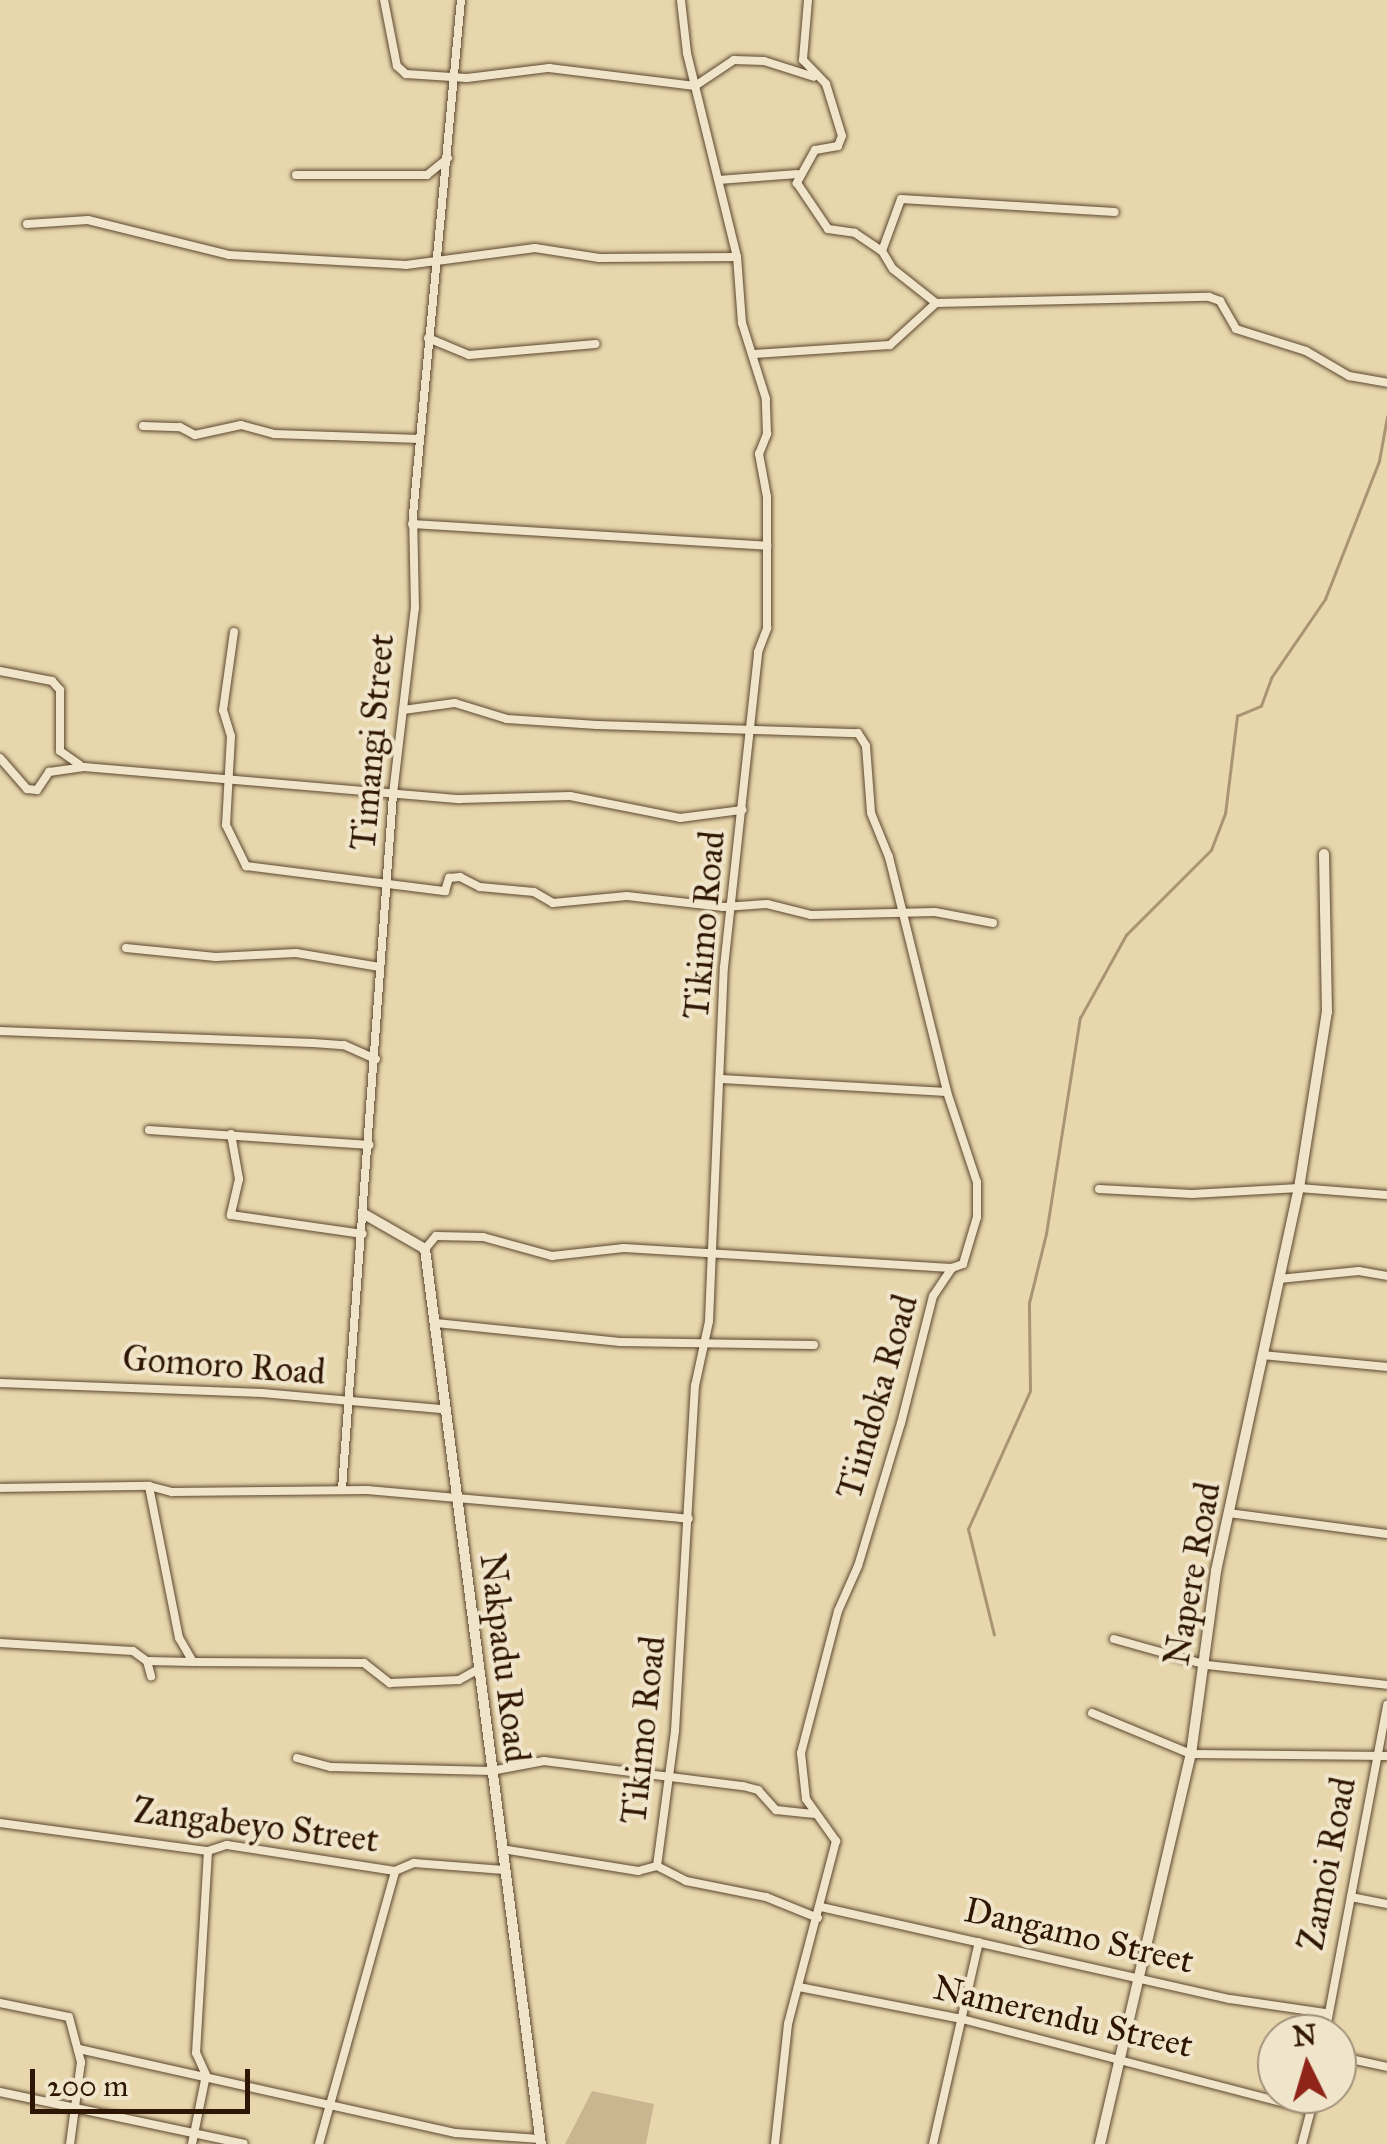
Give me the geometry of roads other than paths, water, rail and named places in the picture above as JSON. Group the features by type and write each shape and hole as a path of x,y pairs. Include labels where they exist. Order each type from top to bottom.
{"street":[{"path":"384,0 397,66 406,74 454,78 549,68 695,86 734,60 764,61 826,84 842,136 838,146 815,150 797,174 719,180"},
{"name":"Timangi Street","path":"342,1490 364,1234 393,794 414,608 412,524 428,338 450,155 461,0"},
{"name":"Tikimo Road","path":"657,1866 671,1778 693,1406 706,1344 724,967 735,906 758,652 767,628 768,546 759,454 767,434 766,398 742,322 737,257 695,86 681,0"},
{"path":"808,0 800,34 803,60 816,78"},
{"path":"296,174 428,176 450,155"},
{"path":"797,174 828,229 854,233 882,251 893,269 936,303 1209,297 1220,301 1236,328 1306,351 1349,376 1387,383"},
{"path":"882,251 900,198 1115,212"},
{"path":"27,224 88,220 229,255 437,263 535,248 599,258 737,257"},
{"path":"754,354 890,346 936,303"},
{"path":"428,338 468,355 596,344"},
{"path":"143,426 180,428 195,436 241,425 274,434 420,439"},
{"path":"412,524 768,546"},
{"path":"234,632 223,710 231,736 226,825 246,866 445,890 449,878 460,877 480,887 534,892 553,903 613,896 735,906 767,904 811,915 904,913 993,923"},
{"path":"0,671 52,680 60,690 60,750 84,767"},
{"path":"403,710 455,703 507,719 750,731"},
{"name":"Tiindoka Road","path":"750,731 858,733 866,746 870,814 904,913 947,1092 977,1182 976,1217 964,1264 952,1268 932,1296 901,1423 858,1566 838,1612 801,1753 801,1778 813,1814 836,1841 821,1906"},
{"path":"0,758 27,789 37,790 49,772 84,767 393,794 570,796 690,819 742,810"},
{"name":"Napere Road","path":"1100,2144 1136,1976 1191,1754 1229,1512 1299,1188 1327,1012 1324,854"},
{"path":"126,948 216,957 296,953 380,967"},
{"path":"0,1031 35,1027 344,1045 376,1059"},
{"path":"721,1079 947,1092"},
{"path":"149,1130 369,1145"},
{"path":"231,1134 239,1179 231,1215 364,1234"},
{"path":"1099,1188 1192,1194 1299,1188 1387,1195"},
{"path":"364,1214 426,1249 436,1236 483,1237 552,1256 624,1248 952,1268"},
{"name":"Nakpadu Road","path":"426,1249 443,1409 540,2142"},
{"path":"1278,1279 1359,1271 1387,1276"},
{"path":"436,1323 706,1344 814,1345"},
{"path":"1262,1355 1387,1367"},
{"name":"Gomoro Road","path":"0,1383 443,1409"},
{"path":"149,1486 179,1638 193,1662"},
{"path":"0,1488 342,1490 456,1502 518,1500 548,1510 688,1519"},
{"path":"1229,1512 1387,1534"},
{"path":"1114,1638 1207,1666 1387,1685"},
{"path":"0,1643 133,1651 160,1664 364,1663 390,1682 459,1680 481,1688"},
{"path":"147,1661 151,1675 160,1664"},
{"path":"459,1680 479,1669"},
{"name":"Zamoi Road","path":"1325,2013 1382,1756 1387,1705"},
{"path":"1092,1713 1191,1754 1382,1756"},
{"path":"297,1758 331,1767 490,1771 544,1761 743,1786 758,1790 776,1810 813,1814"},
{"name":"Zangabeyo Street","path":"0,1823 208,1851 226,1846 395,1871 414,1863 504,1870"},
{"path":"502,1849 638,1871 657,1866 686,1882 766,1897 818,1918"},
{"path":"192,2144 206,2075 196,2052 208,1851"},
{"path":"320,2144 395,1871"},
{"path":"1351,1896 1387,1904"},
{"path":"779,2143 788,2024 821,1906"},
{"name":"Dangamo Street","path":"821,1906 1136,1976 1325,2013"},
{"path":"933,2144 979,1942"},
{"name":"Namerendu Street","path":"799,1987 962,2020 1257,2095"},
{"path":"0,2004 69,2017 79,2049 78,2104 70,2144"},
{"path":"79,2049 456,2133 540,2142"},
{"path":"1357,2060 1387,2067"},
{"path":"0,2092 78,2104 244,2144"},
{"path":"1302,2144 1310,2114"},
{"path":"453,2144 456,2133"}],"waterway":[{"path":"994,1635 968,1529 1030,1391 1029,1303 1046,1234 1080,1018 1126,935 1211,850 1225,814 1237,716 1261,706 1271,678 1325,599 1379,461 1387,417"}]}
